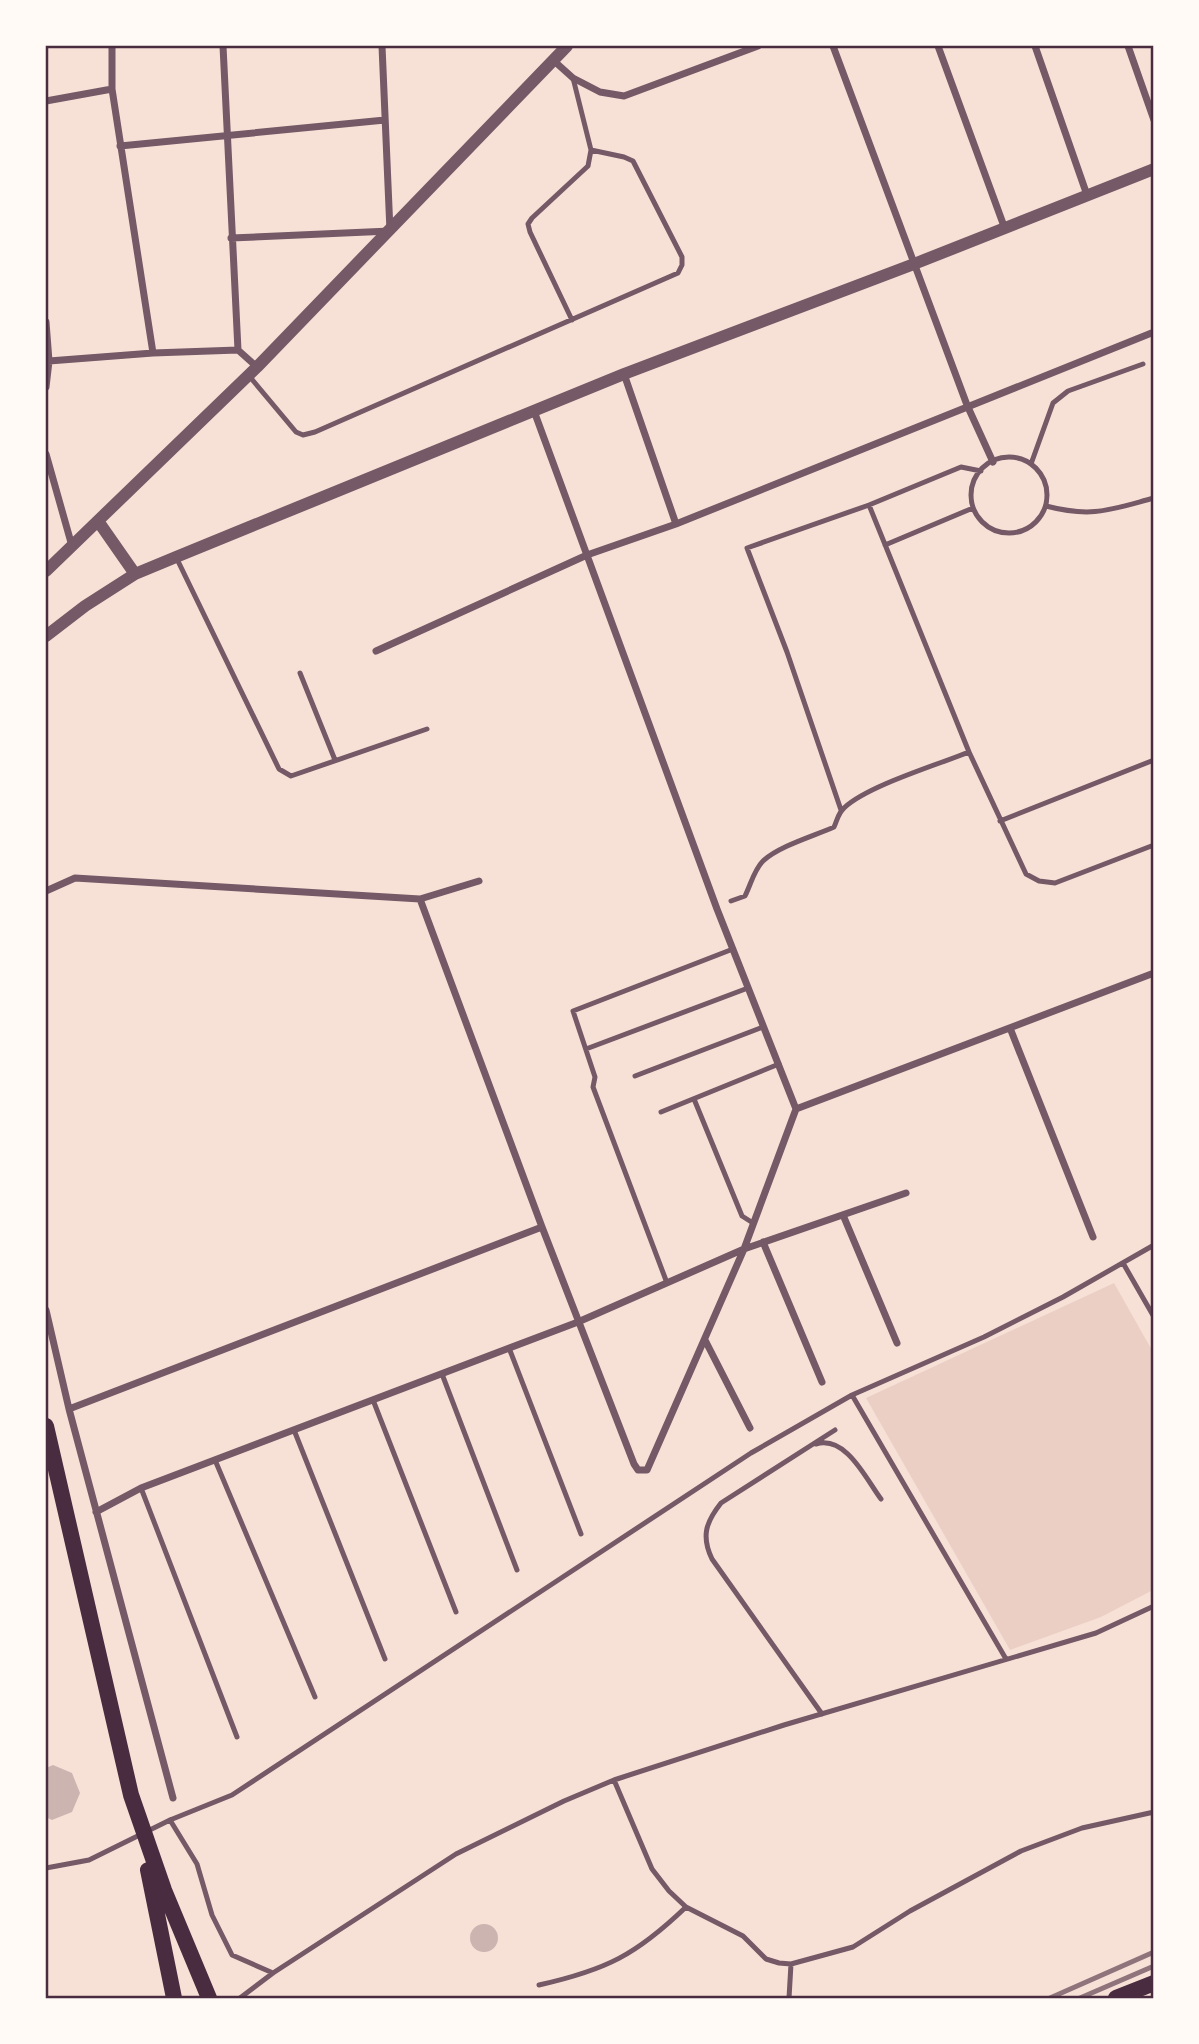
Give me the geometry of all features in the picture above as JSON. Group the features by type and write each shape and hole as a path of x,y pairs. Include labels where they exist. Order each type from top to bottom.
{"main road":[{"path":"46,1429 131,1795 164,1890 209,1998"},
{"path":"46,1429 153,1891 174,1998"},
{"path":"1116,1998 1153,1983"}],"street":[{"path":"112,46 112,89 153,353"},
{"path":"223,46 238,350 252,371"},
{"path":"382,46 390,231"},
{"path":"46,570 252,371 567,46"},
{"path":"553,60 573,78 600,92 624,96 758,46"},
{"path":"833,46 967,405 993,462"},
{"path":"938,46 1004,229"},
{"path":"1035,46 1087,195"},
{"path":"1128,46 1153,120"},
{"path":"46,101 112,89"},
{"path":"120,146 385,120"},
{"path":"46,636 85,606 135,574 624,374 915,264 1153,169"},
{"path":"231,238 390,231"},
{"path":"46,323 49,361 46,387"},
{"path":"376,651 587,555 676,524 1153,332"},
{"path":"49,361 238,350"},
{"path":"624,374 676,524"},
{"path":"420,900 634,1464 642,1471 647,1470 744,1250 796,1109 733,949 534,411"},
{"path":"46,454 72,546"},
{"path":"98,521 135,574"},
{"path":"46,891 75,878 420,900 479,881"},
{"path":"796,1109 1153,973"},
{"path":"1010,1028 1093,1237"},
{"path":"96,1512 141,1488 578,1322 763,1242 906,1193"},
{"path":"843,1215 897,1343"},
{"path":"69,1409 542,1227"},
{"path":"763,1242 822,1382"},
{"path":"46,1310 69,1409 173,1798"},
{"path":"705,1340 750,1428"}],"lane":[{"path":"572,320 528,225 532,218 588,166 591,150 573,78"},
{"path":"252,371 296,432 303,435 327,427 678,273 682,257 633,161 591,150"},
{"path":"1031,464 1053,403 1068,391 1143,364"},
{"path":"1000,458 1016,458 1031,464 1042,475 1047,491 1046,506 1038,520 1025,530 1010,534 994,531 981,522 973,508 971,492 975,477 986,465 1000,458"},
{"path":"841,810 787,652 747,548 869,505 961,467 981,471"},
{"path":"1046,506 1071,513 1099,513 1153,498"},
{"path":"869,505 969,752 1026,874 1039,881 1055,883 1153,845"},
{"path":"885,545 973,508"},
{"path":"176,557 279,769 291,776 427,729"},
{"path":"300,673 335,760"},
{"path":"732,901 745,896 764,861 834,827 841,810 876,789 969,752"},
{"path":"1000,821 1153,760"},
{"path":"667,1283 593,1087 595,1077 573,1011 733,949"},
{"path":"586,1049 748,988"},
{"path":"635,1076 764,1027"},
{"path":"661,1112 779,1065"},
{"path":"694,1099 741,1216 753,1223"},
{"path":"46,1868 89,1860 170,1820 232,1795 751,1453 852,1395 984,1337 1063,1297 1153,1245"},
{"path":"1123,1263 1153,1317"},
{"path":"509,1348 581,1534"},
{"path":"442,1374 517,1570"},
{"path":"852,1395 1006,1659"},
{"path":"373,1400 456,1612"},
{"path":"295,1430 385,1659"},
{"path":"822,1714 712,1559 706,1548 705,1534 708,1520 721,1503 835,1430"},
{"path":"809,1446 825,1441 839,1446 881,1499"},
{"path":"215,1460 315,1697"},
{"path":"141,1488 237,1737"},
{"path":"240,1998 273,1973 456,1854 564,1801 614,1780 822,1714 1096,1633 1153,1606"},
{"path":"614,1780 652,1869 669,1892 686,1907 743,1936 766,1959 791,1964 853,1947 910,1911 1021,1851 1082,1828 1153,1812"},
{"path":"170,1820 197,1864 212,1915 232,1955 273,1973"},
{"path":"539,1985 584,1975 623,1958 657,1935 686,1907"},
{"path":"789,1998 791,1964"}],"shaded area":[{"path":"1114,1283 1153,1352 1153,1590 1101,1617 1010,1650 866,1398"}],"building":[{"path":"53,1765 72,1773 80,1793 72,1812 52,1820 46,1817 46,1768"},
{"path":"484,1924 494,1928 498,1938 494,1948 484,1952 474,1948 470,1938 474,1928"}],"railway":[{"path":"1050,1998 1154,1952"},
{"path":"1080,1998 1154,1966"}]}
